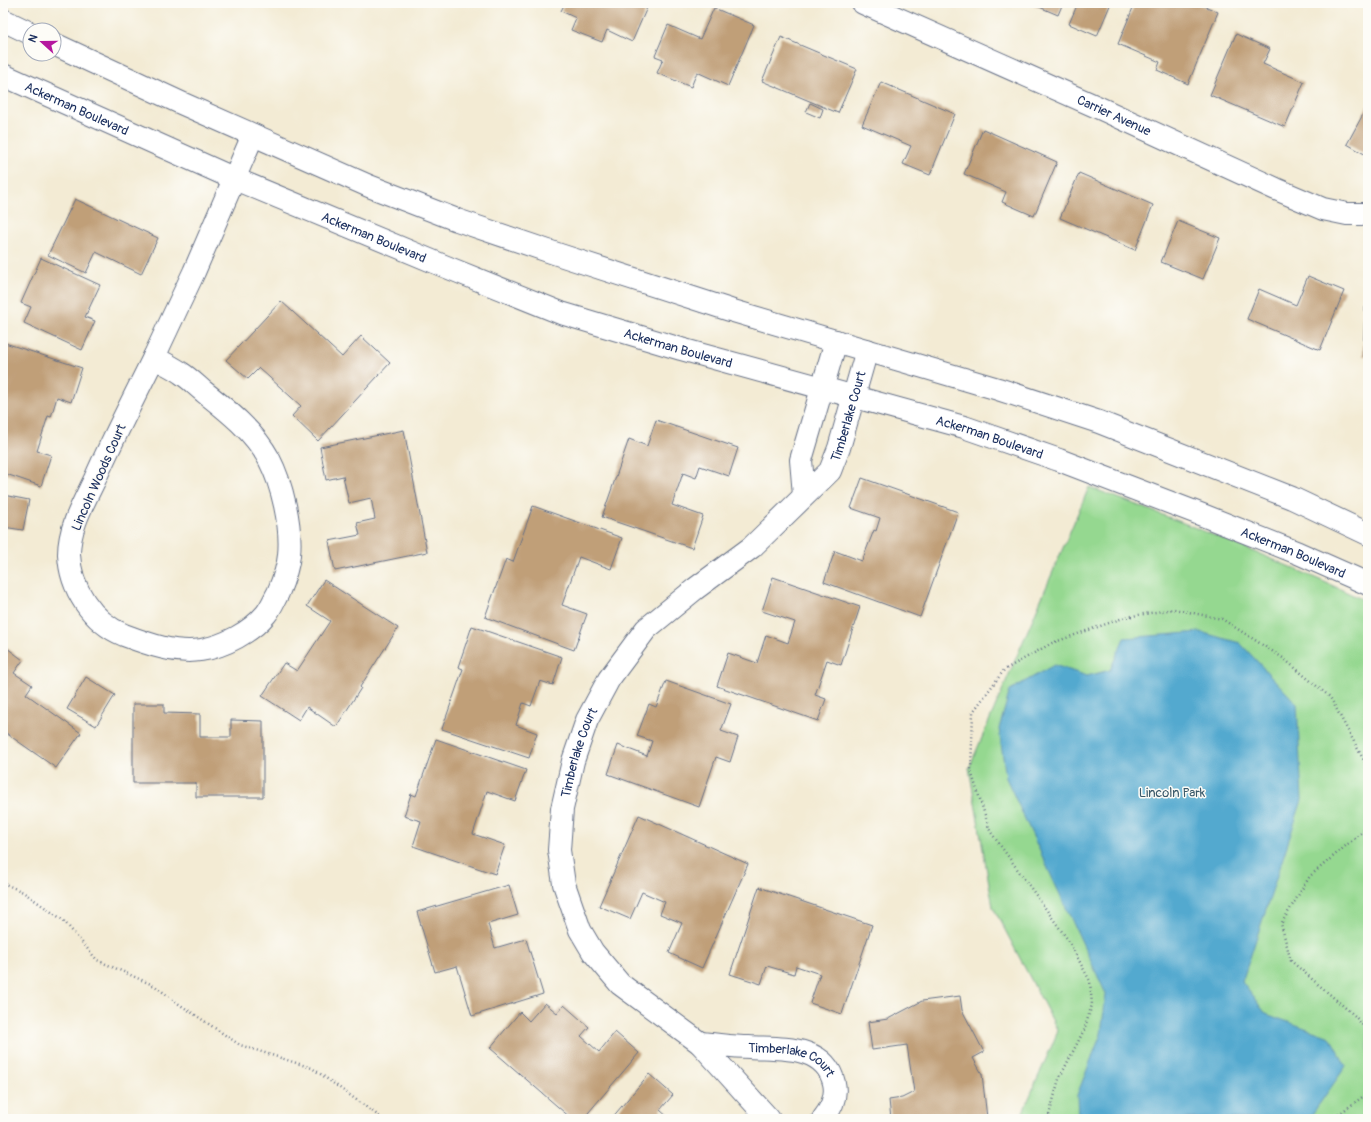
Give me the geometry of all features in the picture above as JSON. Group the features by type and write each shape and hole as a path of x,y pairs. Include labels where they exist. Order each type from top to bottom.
{"street":[{"name":"Carrier Avenue","path":"863,3 1095,106 1276,189 1323,208 1347,214 1368,214"},
{"path":"3,20 22,29"},
{"path":"62,48 369,186 457,220 730,310 998,389 1099,422 1292,498 1368,534"},
{"name":"Ackerman Boulevard","path":"3,75 235,179 561,313 681,349 964,427 1058,460 1298,553 1368,584"},
{"name":"Lincoln Woods Court","path":"154,358 182,373 230,413 254,439 268,458 281,486 289,528 290,555 284,580 268,613 252,627 227,642 201,650 180,650 151,646 116,631 97,618 83,600 72,576 69,552 74,524 109,447 154,358 235,179 253,135"},
{"path":"804,495 801,460 836,341"},
{"name":"Timberlake Court","path":"769,1119 700,1043 620,984 593,952 580,930 564,884 559,850 562,809 573,761 587,720 609,679 646,629 695,589 752,546 830,471 839,448 867,350"},
{"name":"Timberlake Court","path":"700,1043 787,1049 807,1052 822,1061 832,1074 835,1088 830,1110 823,1119"}],"path":[{"path":"1048,1119 1059,1079 1084,1030 1092,1005 1090,981 1068,940 990,831 971,771 973,712 1004,670 1052,643 1126,616 1174,609 1222,619 1283,658 1330,697 1368,768"},
{"path":"1368,808 1366,828 1310,876 1281,924 1292,961 1355,1016 1368,1032"},
{"path":"3,883 23,892 63,920 97,960 155,986 240,1045 312,1068 383,1119"},
{"path":"1332,1119 1368,1093"}],"green space":[{"name":"Lincoln Park","path":"1089,487 1230,542 1368,602 1368,1119 1020,1119 1058,1031 993,907 969,768"}],"water":[{"path":"1200,632 1240,643 1297,704 1302,800 1242,982 1266,1014 1330,1037 1346,1066 1313,1113 1306,1119 1078,1119 1077,1095 1101,1034 1106,994 1006,778 999,729 1010,690 1054,665 1087,676 1110,670 1124,638"}],"building":[{"path":"565,3 649,3 632,42 607,30 602,42 571,30 576,18 561,11"},
{"path":"1030,3 1063,3 1058,15"},
{"path":"1078,3 1111,3 1097,36 1069,24"},
{"path":"1135,3 1198,3 1218,12 1188,84 1157,70 1160,62 1118,44"},
{"path":"714,8 754,25 728,86 697,72 691,87 657,73 663,59 655,56 668,25 700,39"},
{"path":"1236,34 1270,49 1263,64 1304,82 1285,127 1210,95"},
{"path":"781,37 857,69 838,113 762,81"},
{"path":"881,82 955,114 930,175 903,164 911,146 862,125"},
{"path":"810,103 823,109 820,118 806,112"},
{"path":"1368,105 1368,156 1347,144"},
{"path":"983,129 1057,162 1034,216 1002,202 1006,192 964,174"},
{"path":"1079,173 1153,205 1135,250 1060,218"},
{"path":"75,199 158,238 141,274 96,252 86,273 48,255"},
{"path":"1178,221 1220,238 1203,279 1161,262"},
{"path":"41,258 100,285 85,317 95,321 82,350 24,323 31,307 21,303"},
{"path":"1308,276 1344,291 1320,350 1247,319 1259,289 1296,305"},
{"path":"281,301 342,357 361,336 390,363 318,441 292,416 301,406 259,368 248,379 226,360"},
{"path":"1365,307 1368,308 1368,356 1363,356"},
{"path":"5,343 82,368 71,402 57,397 51,417 48,416 37,451 51,455 41,486 3,473 3,351"},
{"path":"656,420 738,448 729,476 700,466 696,478 683,473 672,505 703,516 692,548 602,517 629,439 647,446"},
{"path":"404,430 427,552 335,571 329,541 360,535 357,523 375,519 371,498 349,503 343,476 326,480 320,447"},
{"path":"862,478 958,512 920,617 824,582 835,551 862,561 874,530 876,531 880,518 851,508"},
{"path":"3,495 29,500 23,530 3,527"},
{"path":"533,506 622,538 611,569 579,557 562,605 587,614 574,650 485,617 506,559 513,562"},
{"path":"773,577 860,607 841,665 827,660 815,695 826,699 818,721 717,686 728,653 757,663 766,635 788,643 795,622 762,611"},
{"path":"324,580 398,628 336,727 307,707 299,720 262,696 284,663 297,671 330,621 307,606"},
{"path":"472,626 562,657 553,685 540,681 531,706 523,703 516,725 537,733 529,758 442,729 463,669 458,667"},
{"path":"3,645 23,660 14,673 32,685 26,694 81,733 56,768 6,733 3,737"},
{"path":"86,677 115,695 96,726 67,709"},
{"path":"666,681 731,704 721,731 738,737 730,762 716,757 699,807 608,774 618,745 647,756 652,741 637,736 649,704 656,707"},
{"path":"133,704 164,704 164,713 200,714 200,737 231,737 231,720 263,721 263,797 196,797 196,783 133,783"},
{"path":"436,739 526,770 515,801 487,791 473,834 505,845 495,874 413,846 421,821 404,816 411,794 416,796"},
{"path":"639,815 748,864 702,968 669,953 682,923 660,914 665,902 642,892 630,919 599,906"},
{"path":"509,885 518,915 488,924 495,948 526,939 543,994 472,1016 457,966 435,972 417,912"},
{"path":"759,887 872,925 842,1014 810,1003 820,974 796,966 794,974 767,966 761,984 730,974"},
{"path":"960,996 962,1010 984,1052 973,1058 982,1074 987,1118 891,1119 889,1100 902,1098 914,1092 907,1045 872,1050 868,1022 888,1019 922,1001"},
{"path":"545,1003 557,1013 564,1005 589,1027 581,1036 599,1052 615,1032 639,1053 583,1119 572,1119 490,1048 520,1012 529,1021"},
{"path":"649,1074 673,1095 660,1110 670,1119 611,1119"}]}
